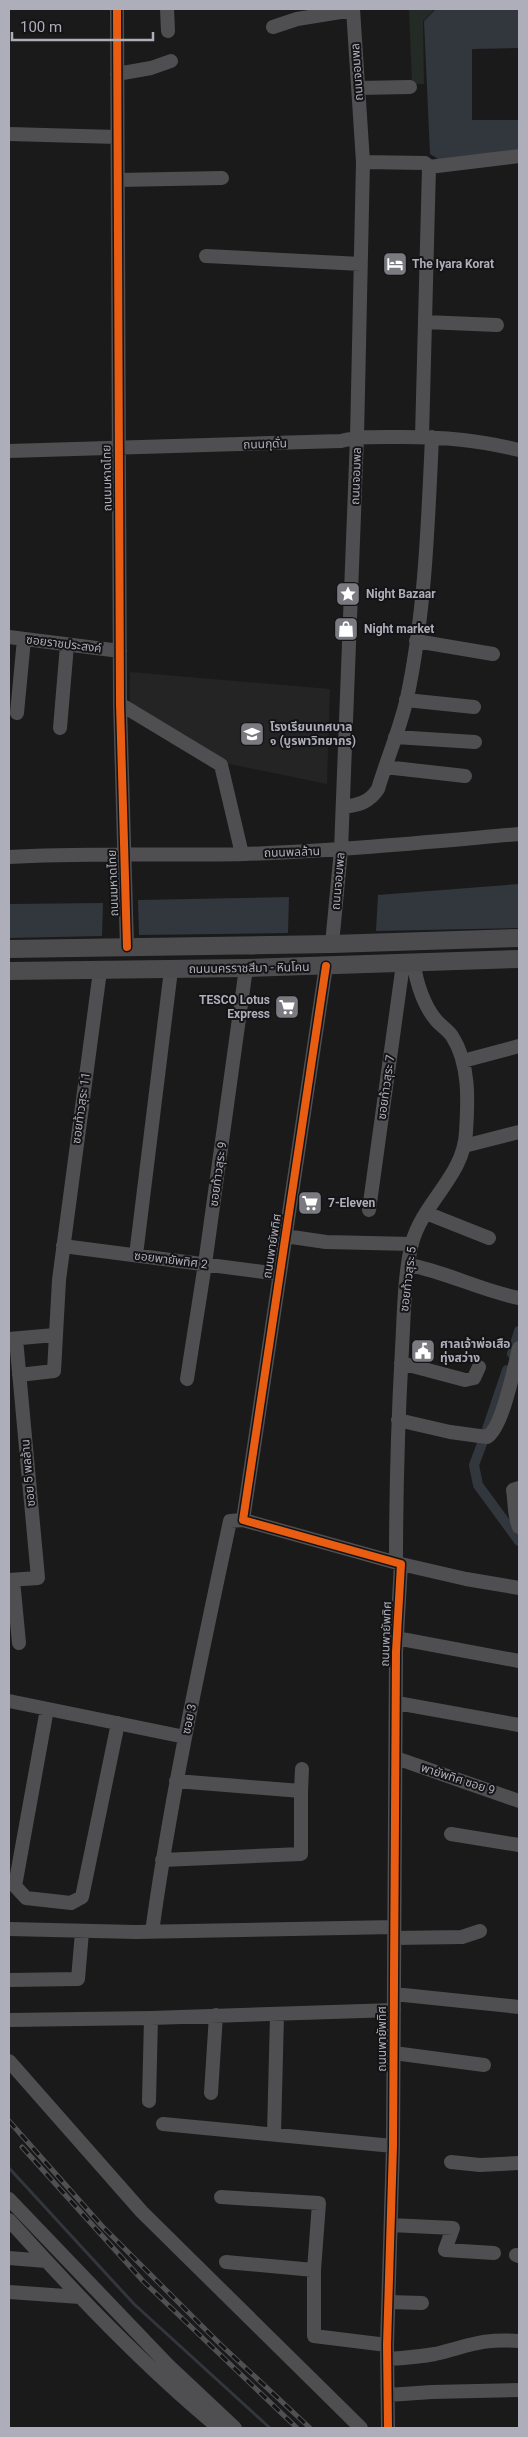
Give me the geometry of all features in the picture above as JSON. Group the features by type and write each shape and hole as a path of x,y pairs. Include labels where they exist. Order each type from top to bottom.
{"main road":[{"path":"9,949 332,944 519,938"},
{"path":"326,966 332,944"},
{"name":"ถนนนครราชสีมา - หินโคน","path":"9,971 171,970 409,964 519,959"}],"street":[{"name":"ถนนมหาดไทย","path":"117,9 117,449 120,704 127,947"},
{"path":"167,9 168,30"},
{"path":"273,27 298,19 353,9"},
{"name":"ถนนจอมพล","path":"332,944 343,807 357,437 361,264 363,162 353,9"},
{"path":"117,74 151,68 171,61"},
{"path":"358,88 410,88"},
{"path":"9,134 117,137"},
{"path":"428,167 519,156"},
{"path":"343,807 358,805 372,798 395,737 406,700 416,641 428,525 424,322 428,167 425,163 363,162"},
{"path":"118,180 222,178"},
{"path":"206,256 361,264"},
{"path":"424,322 497,325"},
{"name":"ถนนกุดั่น","path":"9,451 341,441 357,437 427,437 480,441 519,450"},
{"name":"ซอยราชประสงค์","path":"9,637 120,651"},
{"path":"17,713 24,639"},
{"path":"416,641 493,654"},
{"path":"60,728 67,645"},
{"path":"406,700 474,707"},
{"path":"120,704 221,765 242,854"},
{"path":"395,737 475,742"},
{"path":"385,767 465,776"},
{"name":"ถนนพลล้าน","path":"124,855 242,854 341,850 519,834"},
{"path":"9,857 124,855"},
{"name":"ซอยท้าวสุระ 5","path":"398,1562 398,1420 401,1363 412,1244 418,1227 426,1213 460,1161 464,1146 466,1103 463,1062 451,1036 434,1019 409,964"},
{"name":"ซอยท้าวสุระ 7","path":"369,1210 409,964"},
{"name":"ถนนพายัพทิศ","path":"244,1520 326,966"},
{"name":"ซอยท้าวสุระ 9","path":"187,1380 246,968"},
{"path":"136,1255 171,970"},
{"name":"ซอยท้าวสุระ 11","path":"19,1375 54,1371 55,1335 63,1246 100,971"},
{"path":"463,1062 519,1046"},
{"path":"464,1146 519,1132"},
{"path":"426,1213 489,1238"},
{"path":"285,1236 326,1242 412,1244"},
{"name":"ซอยพายัพทิศ 2","path":"63,1246 279,1274"},
{"path":"409,1265 435,1271 501,1294 519,1298"},
{"path":"13,1339 55,1335"},
{"name":"ซอย 5 พลล้าน","path":"11,1580 38,1578 19,1375 13,1339"},
{"path":"398,1420 450,1432 487,1437 493,1433 513,1398 519,1348"},
{"path":"401,1363 465,1380 474,1378 479,1367"},
{"path":"519,1488 513,1490 517,1507 516,1521 519,1526"},
{"path":"244,1520 466,1579 519,1588"},
{"name":"ซอย 3","path":"152,1932 176,1781 230,1521 244,1520"},
{"name":"ถนนพายัพทิศ","path":"388,2428 393,2146 398,1562"},
{"path":"11,1580 19,1643"},
{"path":"396,1638 519,1661"},
{"path":"9,1701 185,1737"},
{"path":"396,1703 519,1724"},
{"path":"47,1709 14,1870 14,1886 26,1898 71,1903 82,1896 118,1723"},
{"name":"พายัพทิศ ซอย 9","path":"396,1758 519,1801"},
{"path":"162,1860 300,1854 302,1769"},
{"path":"176,1781 301,1791"},
{"path":"451,1834 519,1846"},
{"path":"9,1929 82,1932 394,1932 462,1937 480,1931"},
{"path":"9,1980 78,1979 82,1932"},
{"path":"394,1994 519,2007"},
{"path":"9,2020 277,2015 394,2010"},
{"path":"211,2093 216,2015"},
{"path":"274,2134 277,2015"},
{"path":"149,2101 151,2018"},
{"path":"394,2054 484,2066"},
{"path":"9,2061 142,2212 361,2428"},
{"path":"162,2124 393,2146"},
{"path":"451,2162 480,2165 519,2163"},
{"path":"221,2197 319,2203 314,2270 314,2336 388,2352 424,2356 495,2339 519,2341"},
{"path":"9,2200 168,2366 235,2428"},
{"path":"9,2220 80,2297 165,2380 219,2428"},
{"path":"391,2225 453,2228 445,2250 494,2253"},
{"path":"9,2258 46,2261"},
{"path":"226,2262 314,2270"},
{"path":"9,2292 80,2297"},
{"path":"389,2302 422,2303"},
{"path":"388,2395 519,2390"}],"shaded area":[{"path":"409,9 435,9 423,21 424,84 412,84"},
{"path":"436,9 519,9 519,48 472,49 472,120 519,120 519,149 440,160 430,154 424,21"},
{"name":"โรงเรียนเทศบาล ๑ (บูรพาวิทยากร)","path":"130,672 330,689 327,784 220,762 130,706"},
{"path":"519,884 519,928 376,931 378,895"},
{"path":"289,897 288,933 139,935 138,900"},
{"path":"103,903 102,936 9,938 9,904"}],"waterway":[{"path":"512,1354 519,1331"},
{"path":"486,1432 507,1370"},
{"path":"483,1441 474,1465 478,1485 519,1541"},
{"path":"9,2168 134,2304 270,2428"}],"railway":[{"path":"9,2121 102,2226 220,2344 310,2428"},
{"path":"22,2147 143,2281 297,2428"}],"cycle path":[{"path":"117,9 120,704 127,947"},
{"path":"326,966 243,1520 401,1564 396,1652 393,2146 387,2345 388,2428"}],"place":[{"name":"The Iyara Korat","path":"395,264"},
{"name":"Night Bazaar","path":"348,594"},
{"name":"Night market","path":"346,629"},
{"name":"โรงเรียนเทศบาล ๑ (บูรพาวิทยากร)","path":"252,734"},
{"name":"TESCO Lotus Express","path":"287,1007"},
{"name":"7-Eleven","path":"310,1203"},
{"name":"ศาลเจ้าพ่อเสือ ทุ่งสว่าง","path":"423,1351"}]}
